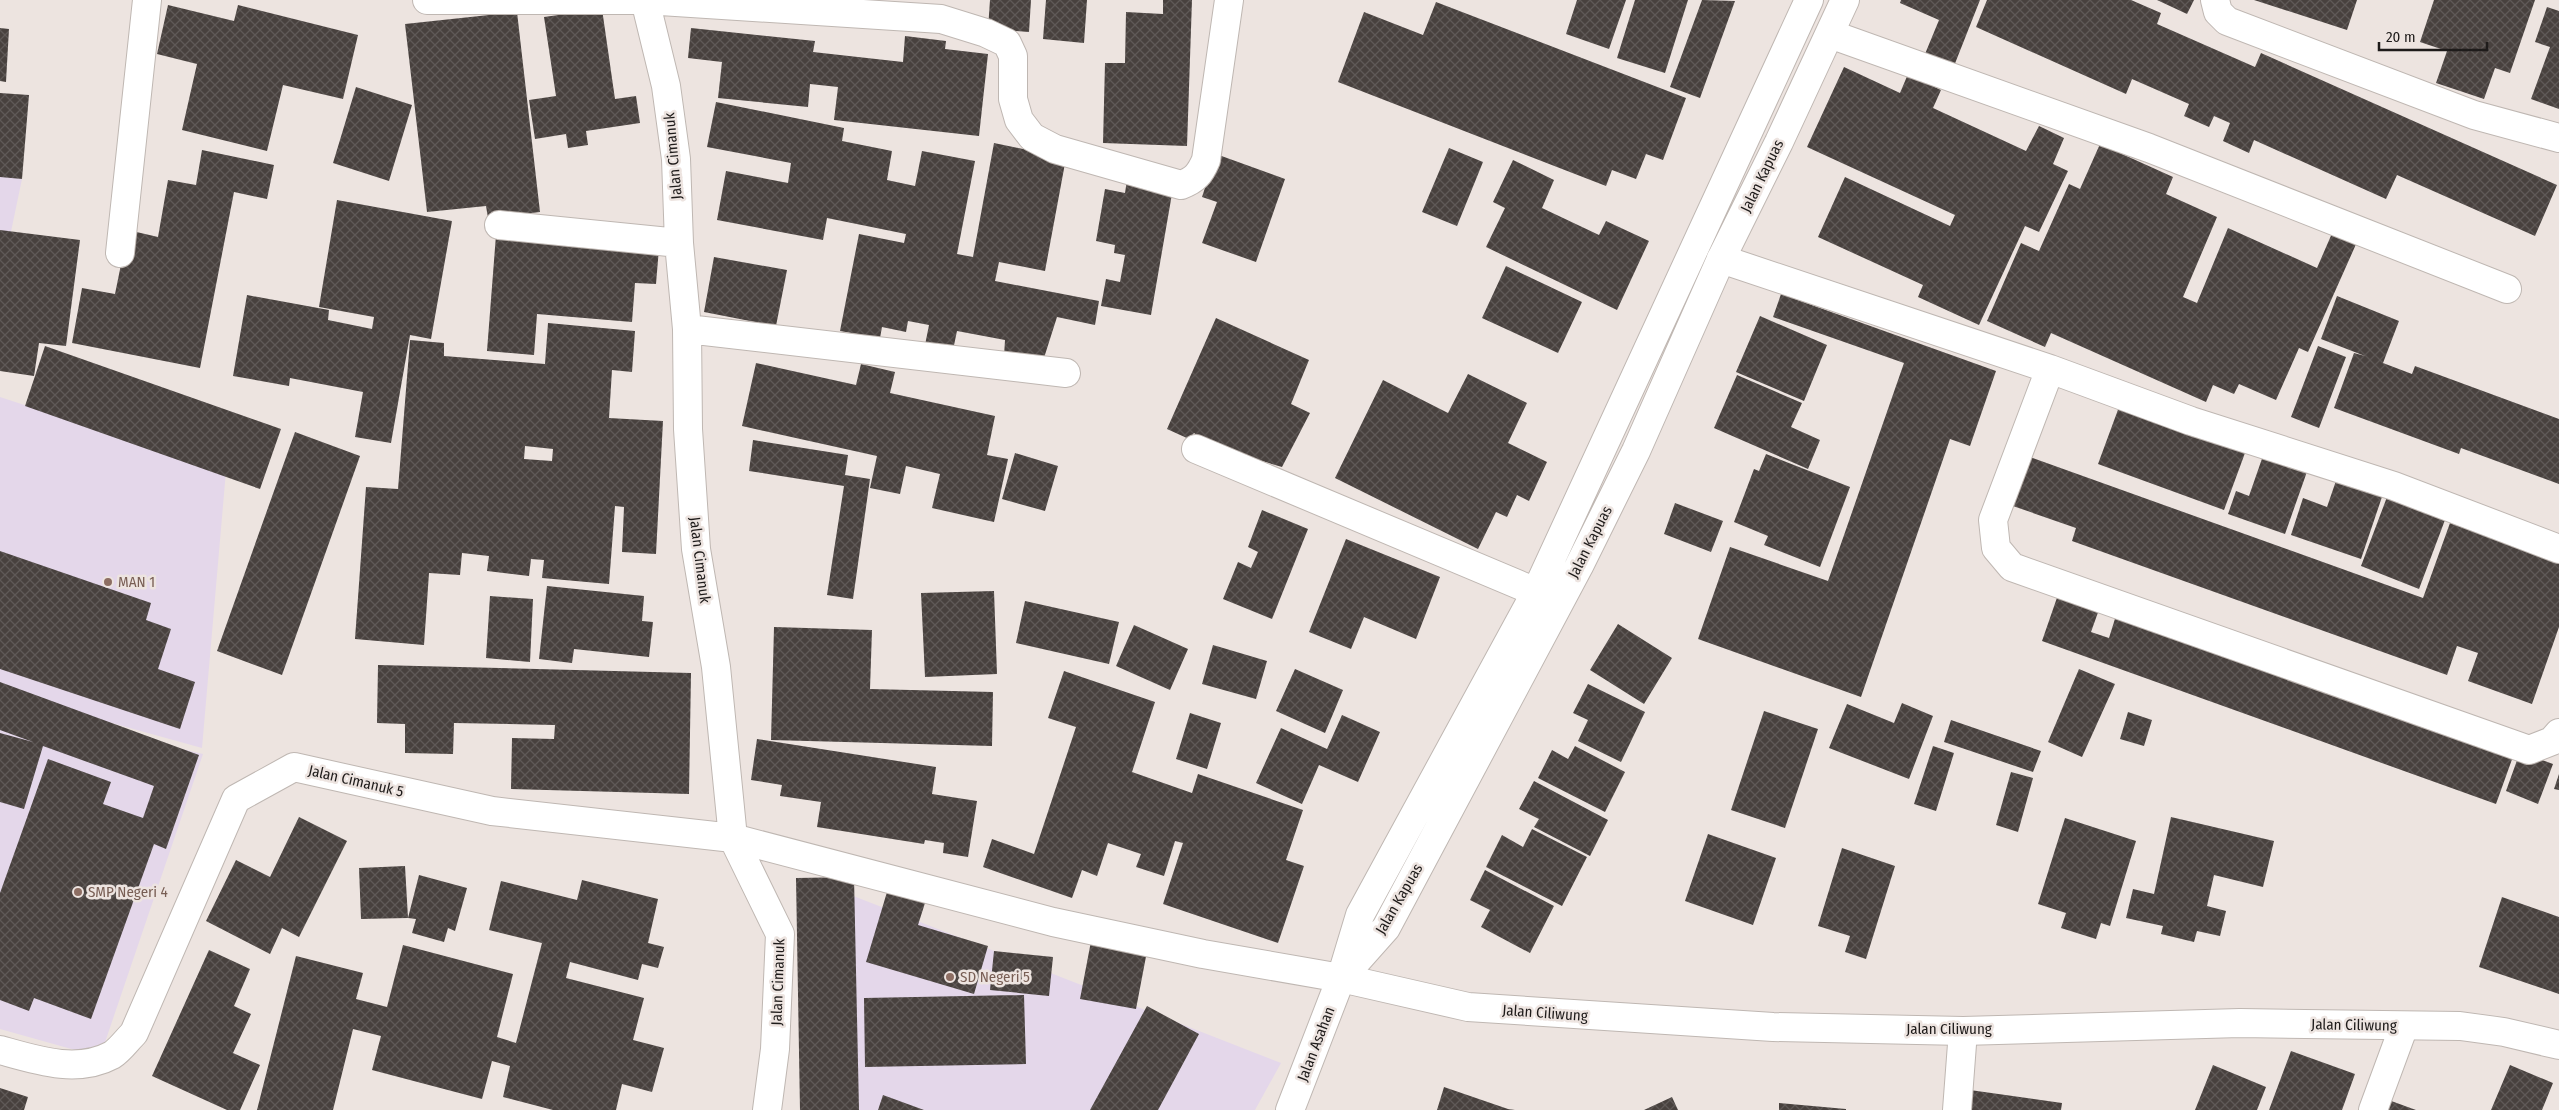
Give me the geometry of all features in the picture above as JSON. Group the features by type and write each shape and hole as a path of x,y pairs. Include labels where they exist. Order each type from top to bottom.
{"street":[{"path":"120,252 147,0"},
{"path":"427,0 645,0 941,19 986,33 1007,43 1013,56 1013,99 1019,120 1032,137 1055,149 1181,185 1191,181 1201,173 1206,160 1229,0"},
{"name":"Jalan Cimanuk","path":"645,0 666,86 676,159 679,243 688,329 688,428 696,549 716,667 733,838 780,934 776,1049 767,1110"},
{"name":"Jalan Kapuas","path":"1341,978 1360,915 1536,592 1809,0"},
{"name":"Jalan Kapuas","path":"1341,978 1386,928 1574,574 1636,451 1721,258 1845,0"},
{"path":"2214,0 2218,12 2226,21 2474,114 2559,138"},
{"path":"1830,34 2149,148 2507,289"},
{"path":"499,225 679,243"},
{"path":"1721,258 2050,370 2191,421 2394,486 2559,549"},
{"path":"688,329 1066,373"},
{"path":"2050,370 1993,520 1996,548 2012,567 2529,750 2552,741 2559,733"},
{"path":"1196,450 1536,592"},
{"name":"Jalan Cimanuk 5","path":"0,1050 54,1065 93,1062 113,1054 134,1033 236,799 294,767 492,811 733,838 1052,922 1203,954 1341,978"},
{"name":"Jalan Ciliwung","path":"1341,978 1468,1007 1773,1027 1963,1030 2240,1023 2460,1026 2504,1032 2559,1045"},
{"name":"Jalan Asahan","path":"1290,1110 1341,978"},
{"path":"2373,1110 2404,1026"},
{"path":"1957,1110 1963,1030"}],"shaded area":[{"path":"0,174 22,179 0,284"},
{"name":"MAN 1","path":"0,397 226,471 202,748 0,692"},
{"name":"SMP Negeri 4","path":"0,707 203,754 100,1057 0,1029"},
{"name":"SD Negeri 5","path":"838,890 1281,1063 1255,1110 834,1110"}],"building":[{"path":"990,0 1031,0 1029,32 988,29"},
{"path":"1046,0 1087,0 1084,43 1043,39"},
{"path":"1163,0 1192,0 1187,146 1103,143 1105,63 1125,63 1126,12 1163,14"},
{"path":"1577,0 1626,0 1609,49 1566,34"},
{"path":"1635,0 1688,0 1665,73 1617,58"},
{"path":"1702,0 1735,1 1700,98 1670,87"},
{"path":"1901,0 1980,0 1954,66 1925,54 1939,20 1900,3"},
{"path":"1987,0 2131,0 2161,13 2157,24 2255,67 2261,53 2557,185 2535,236 2397,175 2386,199 2254,140 2249,153 2223,141 2230,123 2214,116 2209,127 2184,116 2189,104 2132,79 2126,94 1976,27"},
{"path":"2157,0 2194,0 2187,14"},
{"path":"2254,0 2357,0 2347,30"},
{"path":"2434,0 2535,0 2510,73 2495,68 2484,99 2436,83 2447,51 2420,42"},
{"path":"1436,2 1686,98 1663,160 1646,154 1636,179 1612,170 1606,186 1338,82 1364,12 1423,35"},
{"path":"168,5 234,21 238,5 358,35 343,99 283,85 267,151 182,130 197,64 157,54"},
{"path":"2547,7 2559,11 2559,109 2531,99 2550,47 2535,42"},
{"path":"602,9 615,99 636,96 640,123 586,131 588,145 568,148 566,134 535,139 529,100 556,96 544,17"},
{"path":"517,12 540,212 488,218 486,206 427,212 405,24"},
{"path":"0,28 9,29 6,82 0,81"},
{"path":"691,28 815,41 813,52 903,62 905,36 946,41 945,49 988,54 979,136 834,120 838,87 810,84 808,107 718,98 722,62 688,58"},
{"path":"1844,67 1900,93 1908,74 1941,90 1933,108 2026,151 2039,126 2064,138 2053,164 2068,171 2039,232 2025,226 1979,325 1918,297 1923,285 1818,237 1845,177 1950,226 1955,215 1807,147"},
{"path":"356,87 412,105 389,181 333,163"},
{"path":"0,93 29,95 22,179 0,177"},
{"path":"716,102 844,128 842,141 892,151 887,180 915,186 922,151 975,161 957,254 973,257 994,143 1066,158 1045,271 999,262 995,281 1099,301 1095,325 1057,317 1043,361 1004,356 1005,340 957,331 953,350 925,345 929,325 908,321 906,332 882,327 880,338 840,331 859,234 904,243 906,234 827,218 823,240 717,220 726,171 788,183 791,163 707,147"},
{"path":"2100,144 2173,177 2166,194 2217,217 2183,297 2197,303 2228,228 2317,268 2333,231 2357,242 2308,352 2299,348 2276,400 2239,384 2234,394 2213,385 2206,402 2051,333 2045,347 1987,321 2021,243 2039,251 2069,184 2080,189"},
{"path":"1449,148 1483,162 1457,226 1422,212"},
{"path":"202,150 274,165 267,199 234,192 200,368 72,343 82,288 115,294 128,230 158,237 168,180 196,185"},
{"path":"1216,154 1285,179 1256,262 1202,243 1217,202 1202,197"},
{"path":"1513,160 1554,180 1542,208 1599,235 1606,221 1649,241 1617,310 1486,247 1505,208 1493,202"},
{"path":"1127,180 1173,188 1151,315 1101,306 1106,279 1120,282 1125,255 1114,253 1115,245 1096,241 1105,189 1125,193"},
{"path":"337,200 452,221 431,339 410,335 391,443 355,437 363,392 290,378 289,386 233,376 247,295 329,310 328,320 372,329 374,317 319,307"},
{"path":"0,230 80,240 66,346 39,343 34,376 0,371"},
{"path":"496,235 659,248 656,284 635,283 632,322 537,314 534,355 487,351"},
{"path":"714,257 787,270 776,326 704,312"},
{"path":"1506,266 1582,302 1558,353 1482,318"},
{"path":"1781,294 1996,371 1970,446 1950,439 1861,697 1698,639 1730,547 1828,581 1904,363 1773,317"},
{"path":"2337,296 2399,321 2383,363 2412,374 2415,366 2559,419 2559,484 2461,448 2459,454 2334,408 2354,353 2365,356 2321,339"},
{"path":"1760,316 1827,345 1804,401 1736,372"},
{"path":"1216,318 1309,360 1291,404 1310,413 1282,467 1212,446 1194,433 1189,439 1167,429"},
{"path":"548,323 635,331 632,372 612,370 609,418 663,421 656,554 622,552 624,507 615,506 609,584 542,578 544,560 531,559 529,576 487,571 489,556 462,553 460,575 429,573 424,645 355,639 366,487 398,489 410,340 444,343 444,356 545,364","holes":["525,446 553,449 552,461 524,459"]},
{"path":"45,346 281,429 260,489 25,406"},
{"path":"2318,346 2346,357 2319,428 2291,417"},
{"path":"756,363 856,385 861,364 895,372 890,393 995,416 987,455 1008,459 994,522 932,508 940,474 906,466 900,494 870,488 877,456 742,426"},
{"path":"1468,374 1527,403 1508,443 1547,462 1529,501 1517,495 1507,517 1496,512 1478,549 1335,478 1383,380 1448,413"},
{"path":"1737,375 1802,403 1791,427 1820,440 1808,469 1714,428"},
{"path":"2119,407 2245,453 2224,510 2098,464"},
{"path":"295,432 360,456 282,675 217,651"},
{"path":"753,440 848,455 845,475 870,479 853,599 827,595 844,486 749,471"},
{"path":"2265,450 2309,466 2285,534 2228,514 2236,491 2249,496"},
{"path":"1015,453 1058,466 1045,511 1002,499"},
{"path":"1766,454 1850,487 1820,567 1764,545 1768,536 1734,522 1754,469 1759,471"},
{"path":"2030,457 2423,598 2450,523 2559,561 2559,627 2532,704 2468,681 2478,653 2457,646 2447,675 2072,541 2076,528 2013,506"},
{"path":"2338,475 2384,491 2361,559 2291,535 2303,498 2327,507"},
{"path":"2387,497 2445,520 2419,589 2361,566"},
{"path":"1675,503 1723,521 1711,552 1664,534"},
{"path":"1262,510 1308,529 1272,619 1223,599 1238,562 1251,568 1258,552 1248,547"},
{"path":"1346,539 1440,577 1416,639 1364,617 1351,649 1309,632"},
{"path":"0,551 151,603 146,620 171,629 158,669 195,682 180,729 0,669"},
{"path":"547,586 644,596 642,621 653,622 649,657 574,649 572,663 539,659"},
{"path":"2060,589 2101,604 2091,632 2109,638 2118,609 2515,751 2496,804 2042,641"},
{"path":"994,591 997,674 925,677 921,593"},
{"path":"490,596 533,599 530,662 486,658"},
{"path":"1025,601 1119,622 1109,664 1016,643"},
{"path":"1618,624 1672,658 1644,704 1590,670"},
{"path":"1134,625 1188,649 1170,690 1116,666"},
{"path":"774,627 872,630 870,689 993,692 992,746 771,740"},
{"path":"1213,645 1267,661 1256,699 1202,684"},
{"path":"378,665 691,673 689,794 511,789 512,738 554,739 555,725 454,723 453,754 405,753 405,724 377,723"},
{"path":"1295,669 1343,690 1325,733 1276,711"},
{"path":"2079,669 2115,684 2082,757 2048,742"},
{"path":"1064,671 1155,702 1132,772 1192,793 1198,774 1303,810 1286,860 1304,866 1278,943 1163,904 1183,843 1175,841 1164,876 1136,867 1141,854 1108,843 1097,876 1082,870 1072,898 983,867 992,839 1034,854 1076,727 1048,718"},
{"name":"SMP Negeri 4","path":"0,682 199,755 166,849 154,844 91,1019 34,998 29,1011 0,1000 0,893 48,759 111,782 103,804 143,818 154,786 43,746 24,809 0,802 0,733 33,742 0,730"},
{"path":"1588,684 1645,712 1621,762 1578,741 1588,720 1573,713"},
{"path":"1902,703 1933,716 1909,779 1829,748 1847,704 1894,723"},
{"path":"1764,711 1818,729 1785,828 1731,810"},
{"path":"2128,712 2152,720 2144,746 2120,739"},
{"path":"1190,713 1221,723 1207,769 1176,759"},
{"path":"1342,715 1380,732 1358,782 1319,765 1302,804 1256,783 1281,728 1327,749"},
{"path":"1951,720 2041,751 2033,772 1944,742"},
{"path":"757,739 936,767 932,794 977,801 968,857 943,853 944,843 925,840 924,844 817,827 821,802 780,796 782,785 751,780"},
{"path":"1575,746 1625,772 1605,812 1538,778 1552,750 1568,759"},
{"path":"1933,746 1954,753 1936,811 1914,804"},
{"path":"2520,752 2553,764 2538,804 2506,791"},
{"path":"2011,772 2033,778 2018,832 1996,825"},
{"path":"2559,774 2559,790 2554,789"},
{"path":"1534,781 1608,820 1590,856 1534,827 1539,819 1519,809"},
{"path":"299,817 347,841 299,937 282,928 270,954 206,921 236,860 270,877"},
{"path":"2171,817 2274,841 2263,887 2214,875 2207,906 2226,911 2220,936 2197,931 2194,942 2161,934 2163,926 2126,918 2133,889 2154,894"},
{"path":"2065,818 2136,841 2110,926 2101,923 2096,939 2061,928 2066,913 2038,904"},
{"path":"1532,829 1587,857 1562,906 1486,867 1502,835 1523,847"},
{"path":"1708,834 1776,858 1753,925 1685,901"},
{"path":"1842,848 1895,866 1866,959 1845,952 1850,936 1818,926"},
{"path":"405,866 408,918 361,919 359,868"},
{"path":"1485,870 1554,906 1530,953 1481,927 1490,910 1470,900"},
{"path":"419,875 467,888 455,931 448,928 444,942 412,933 416,919 408,918"},
{"path":"854,877 859,1110 800,1110 796,878"},
{"path":"582,880 658,899 648,943 664,947 658,968 642,964 638,980 570,962 566,978 644,998 633,1040 664,1048 652,1092 622,1084 616,1110 553,1110 503,1097 510,1066 492,1061 482,1099 372,1070 381,1036 353,1029 333,1110 257,1110 296,956 363,973 356,999 387,1007 403,945 513,974 497,1037 516,1043 542,943 489,930 501,881 577,900"},
{"path":"887,892 925,903 918,925 988,946 974,994 866,962"},
{"path":"2502,897 2559,917 2559,994 2479,967"},
{"path":"1092,936 1148,946 1136,1009 1080,999"},
{"path":"209,950 250,969 234,1006 251,1014 233,1053 260,1065 240,1110 227,1110 152,1076"},
{"path":"994,951 1053,957 1049,996 990,990"},
{"path":"1024,995 1026,1064 865,1067 864,998"},
{"path":"1147,1006 1199,1034 1158,1110 1090,1110"},
{"path":"2291,1051 2355,1074 2342,1110 2269,1110"},
{"path":"2213,1065 2266,1087 2257,1110 2195,1110"},
{"path":"2510,1065 2553,1083 2542,1110 2491,1110"},
{"path":"1444,1087 1508,1109 1515,1110 1437,1110"},
{"path":"0,1088 28,1097 24,1110 0,1110"},
{"path":"1970,1090 2062,1103 2061,1110 1968,1110"},
{"path":"883,1095 924,1110 878,1110"},
{"path":"1672,1097 1678,1110 1644,1110"},
{"path":"2383,1098 2416,1110 2379,1110"},
{"path":"1779,1103 1846,1109 1846,1110 1779,1110"}],"place":[{"name":"MAN 1","path":"108,582"},
{"name":"SMP Negeri 4","path":"78,892"},
{"name":"SD Negeri 5","path":"950,977"}]}
